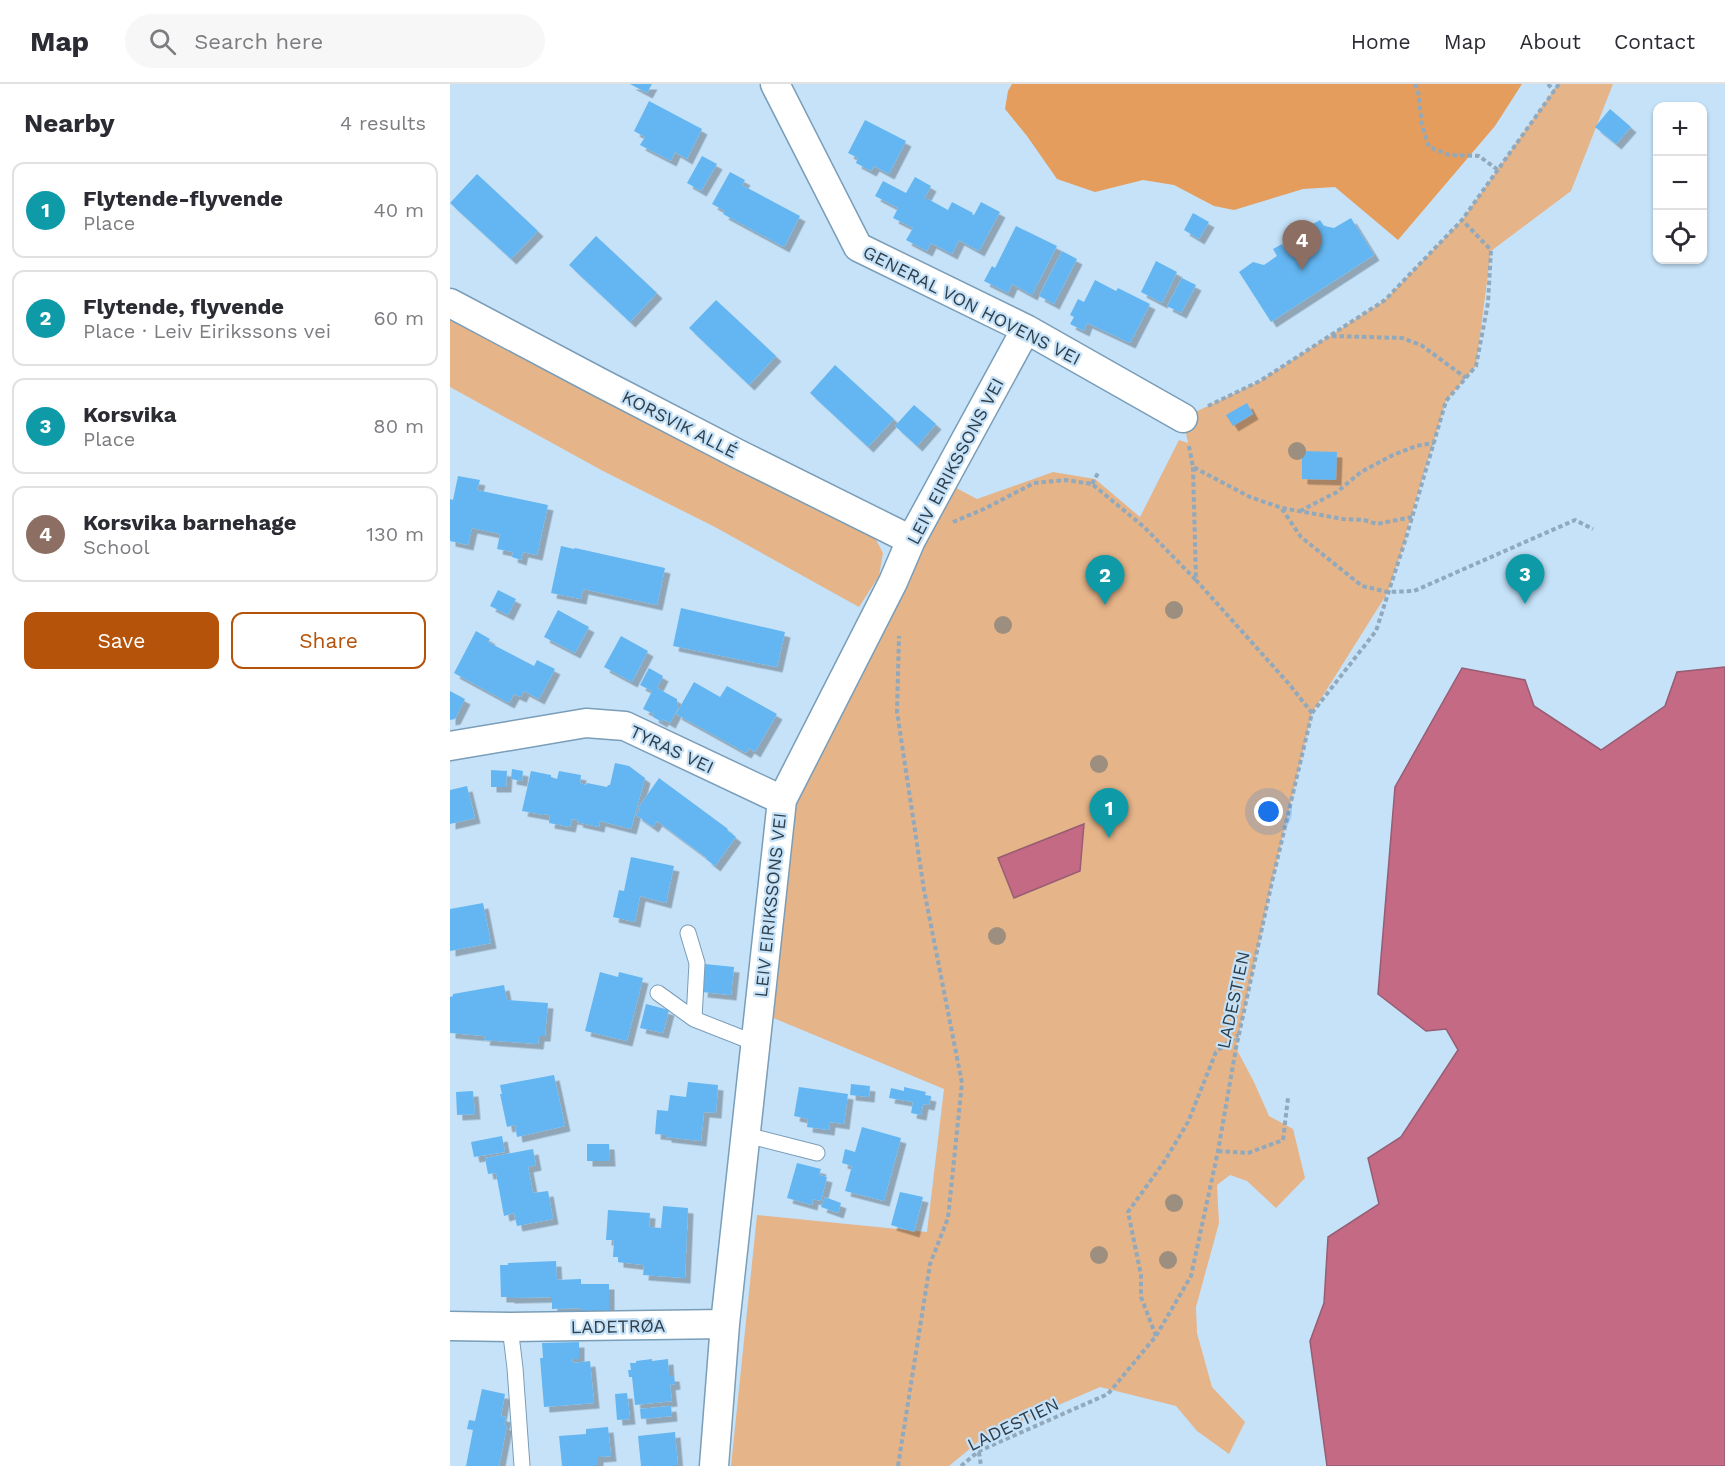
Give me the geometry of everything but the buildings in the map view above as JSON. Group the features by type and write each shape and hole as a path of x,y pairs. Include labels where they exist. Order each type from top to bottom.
{"street":[{"name":"GENERAL VON HOVENS VEI","path":"782,88 858,248 1026,329 1183,418"},
{"name":"KORSVIK ALLÉ","path":"450,303 598,382 918,529"},
{"name":"LEIV EIRIKSSONS VEI","path":"714,1466 725,1324 782,800 918,529 1026,329"},
{"name":"TYRAS VEI","path":"450,746 586,723 625,726 782,800"},
{"name":"LADETRØA","path":"450,1326 725,1324"}],"lane":[{"path":"688,933 697,963 693,1019"},
{"path":"658,993 693,1019 755,1042"},
{"path":"746,1135 817,1153"},
{"path":"510,1327 522,1466"}],"path":[{"path":"1415,84 1422,125 1429,147 1449,155 1479,156 1498,170"},
{"path":"1548,84 1554,91"},
{"path":"1196,580 1193,466 1183,418 1260,381 1385,300 1462,220 1559,84"},
{"path":"918,529 952,522 984,509 1034,483 1066,480 1092,484 1144,527 1196,580 1312,713 1376,631 1446,401 1476,366 1488,303 1491,250 1462,220"},
{"path":"1330,336 1402,338 1421,345 1466,378"},
{"path":"1300,511 1337,492 1361,472 1393,455 1416,446 1434,443"},
{"path":"1193,466 1250,497 1282,508 1377,524 1412,517"},
{"path":"1092,484 1098,474"},
{"path":"1282,508 1301,537 1362,586 1388,592 1414,591 1575,520 1593,529"},
{"path":"898,1466 930,1264 948,1218 963,1083 924,890 897,712 899,633"},
{"name":"LADESTIEN","path":"961,1466 979,1452 1108,1394 1156,1336 1191,1276 1218,1151 1239,1035 1312,713"},
{"path":"1156,1336 1141,1298 1140,1275 1128,1212 1164,1162 1188,1122 1216,1052 1239,1035"},
{"path":"1218,1151 1248,1153 1283,1140 1288,1098"},
{"path":"979,1452 981,1466"}],"shaded area":[{"path":"1012,84 1522,84 1495,126 1398,240 1335,187 1303,189 1234,210 1214,206 1174,185 1143,180 1095,192 1057,179 1005,109 1008,91"},
{"path":"1558,84 1613,84 1571,191 1491,251 1476,366 1446,401 1388,592 1312,713 1236,1048 1269,1116 1293,1129 1305,1178 1276,1208 1247,1181 1230,1175 1217,1185 1219,1223 1196,1307 1197,1333 1212,1387 1245,1422 1229,1454 1197,1431 1176,1406 1100,1387 983,1438 949,1466 731,1466 757,1215 927,1232 944,1089 771,1017 791,799 943,481 977,499 1053,472 1095,479 1140,517 1179,440 1188,443 1183,418 1260,381 1385,300 1462,220"},
{"path":"450,313 873,534 883,553 879,576 859,607 713,526 603,471 450,387"},
{"path":"1725,667 1725,1466 1327,1466 1310,1341 1324,1303 1328,1237 1379,1204 1368,1158 1401,1137 1458,1050 1446,1029 1426,1031 1378,994 1395,787 1462,668 1525,680 1534,706 1601,750 1665,706 1677,672"},
{"path":"1084,824 1080,871 1014,898 998,858"}],"place":[{"name":"Korsvika barnehage","path":"1302,270"},
{"name":"Korsvika","path":"1525,604"},
{"name":"Flytende, flyvende","path":"1105,605"},
{"name":"Flytende-flyvende","path":"1109,838"}]}
